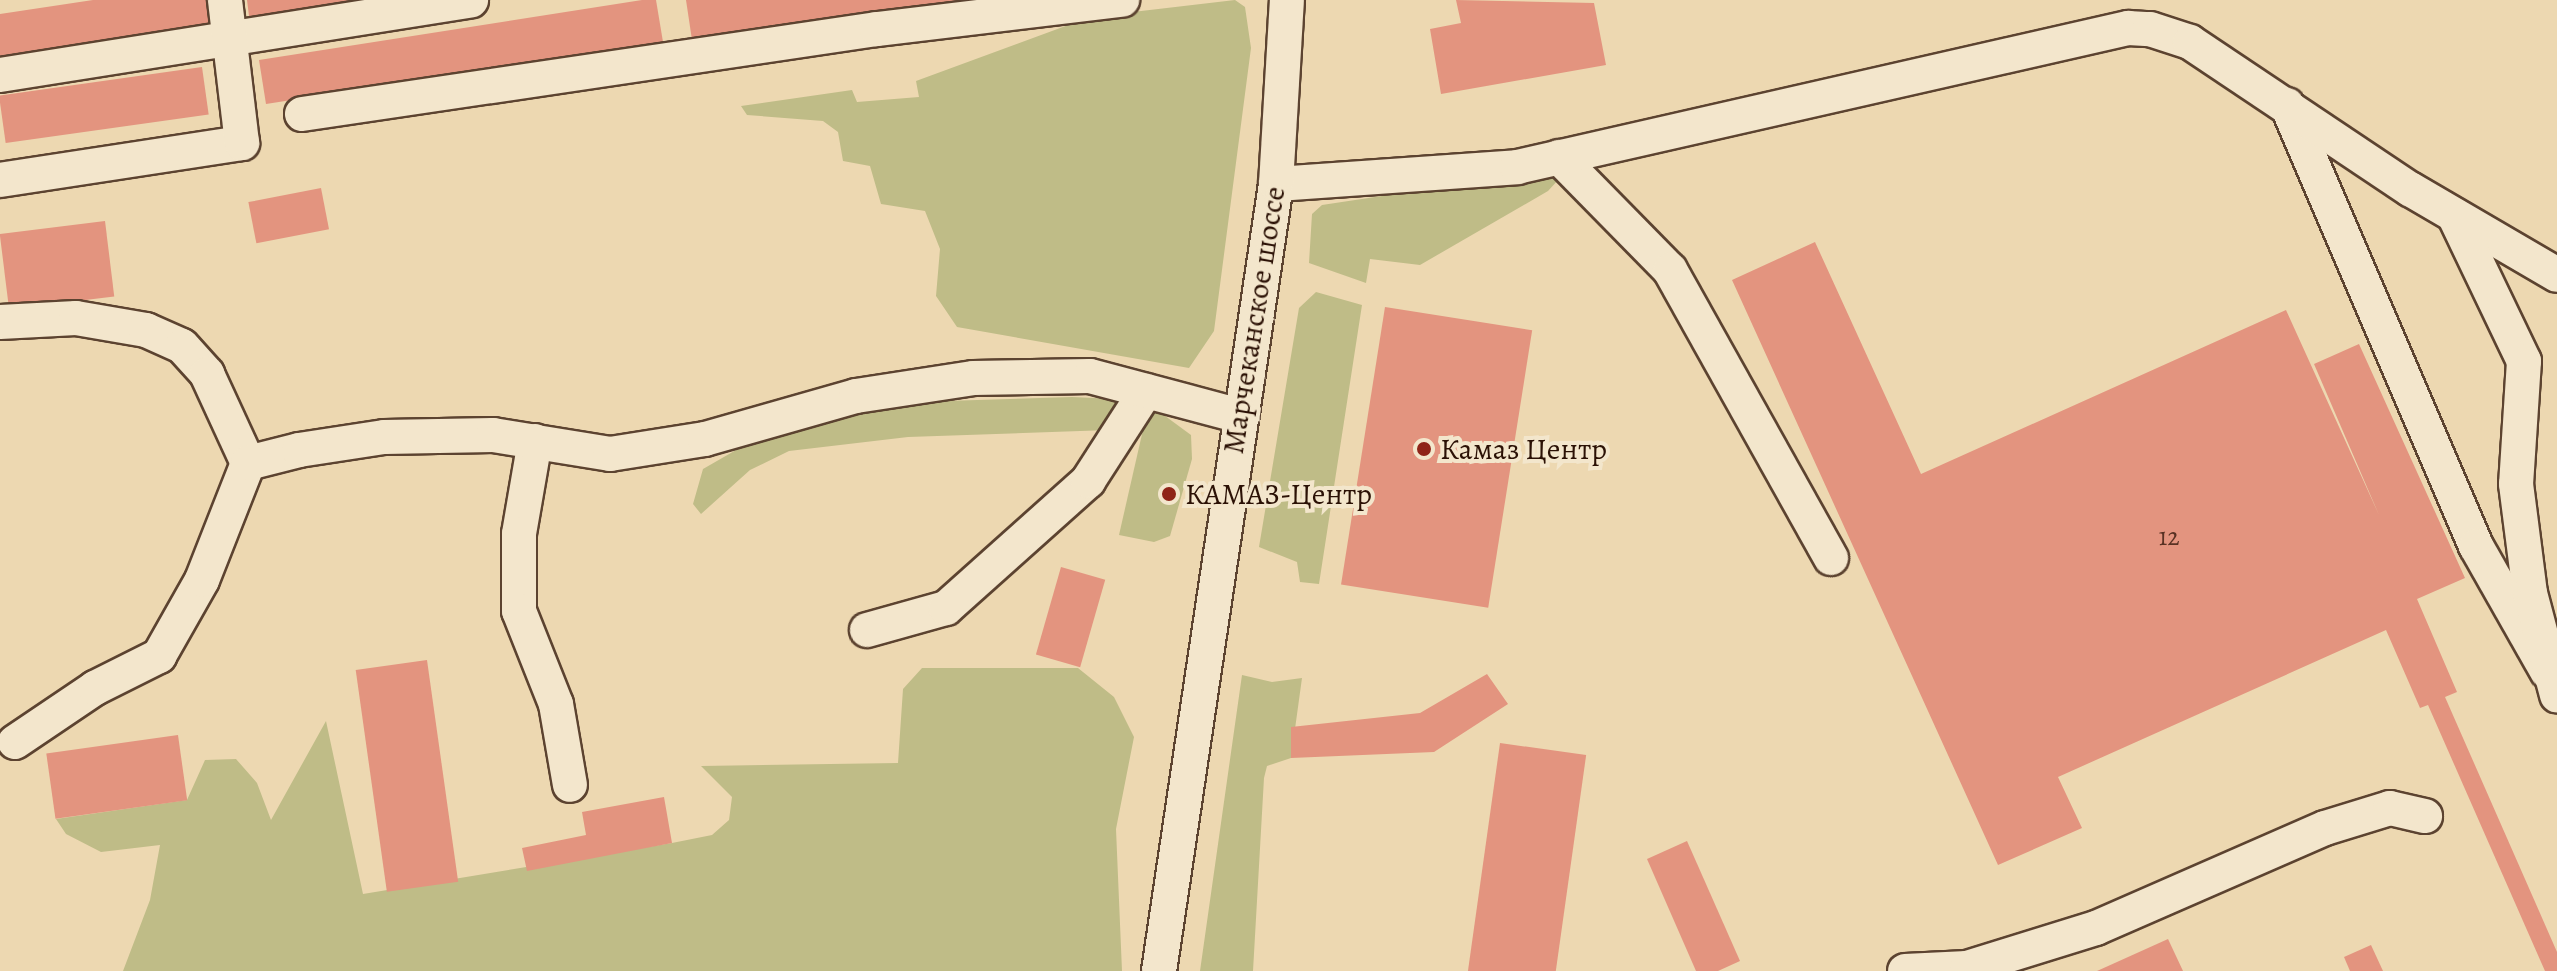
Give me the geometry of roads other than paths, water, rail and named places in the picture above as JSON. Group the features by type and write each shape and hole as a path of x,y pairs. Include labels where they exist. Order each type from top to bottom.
{"street":[{"path":"0,180 242,143 225,0"},
{"path":"0,75 471,0"},
{"path":"302,114 877,29 1122,0"},
{"name":"Марчеканское шоссе","path":"1159,971 1276,184 1287,0"},
{"path":"1276,184 1441,175 1559,157 2128,28 2190,42 2454,215 2557,275"},
{"path":"2287,105 2476,546 2552,683"},
{"path":"1559,157 1670,270 1831,558"},
{"path":"2454,215 2524,361 2516,484 2552,683"},
{"path":"0,322 76,318 146,330 182,346 207,374 248,463 202,580 159,656 95,688 15,742"},
{"path":"248,463 384,437 493,435 610,454 705,439 856,396 973,378 1090,376 1240,416"},
{"path":"867,630 946,608 1088,481 1146,391"},
{"path":"535,441 519,534 519,611 556,704 570,785"},
{"path":"1905,971 1967,968 2096,928 2325,828 2390,808 2425,816"}],"place":[{"name":"Камаз Центр","path":"1424,449"},
{"name":"КАМАЗ-Центр","path":"1169,494"}]}
